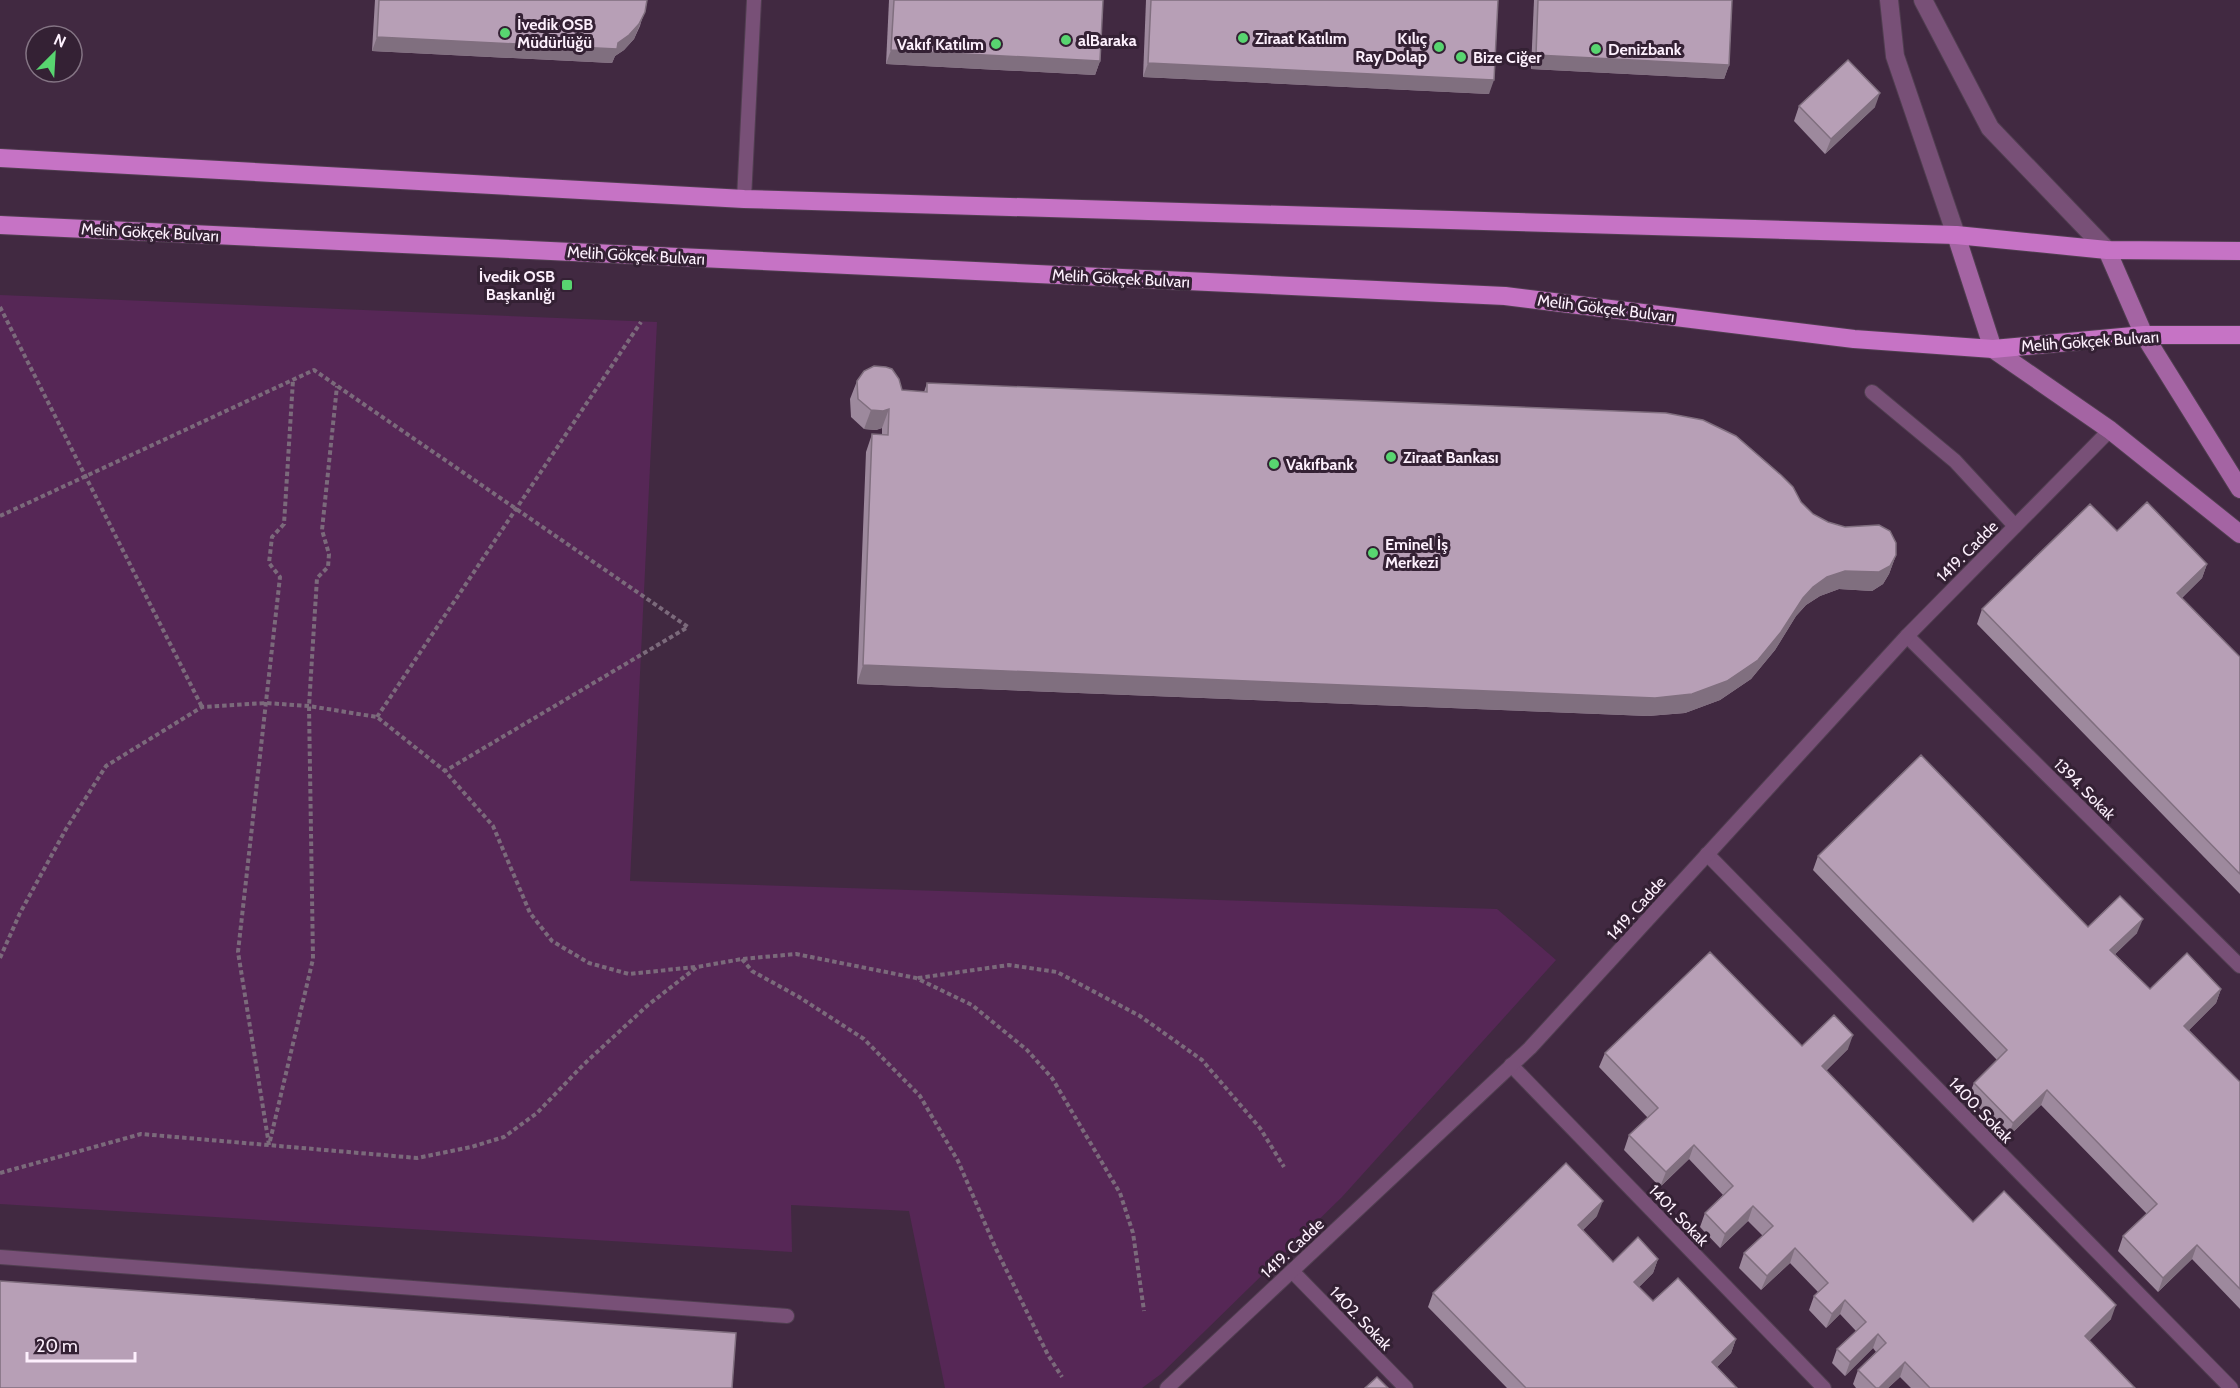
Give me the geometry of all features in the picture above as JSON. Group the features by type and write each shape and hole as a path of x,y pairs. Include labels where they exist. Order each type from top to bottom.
{"main road":[{"path":"0,158 744,199 1956,235 2107,250 2240,251"},
{"name":"Melih Gökçek Bulvarı","path":"0,225 1505,296 1854,339 1993,349 2144,335 2240,335"},
{"path":"1956,235 1993,349 2110,430 2240,534"},
{"path":"2107,250 2144,335 2240,489"}],"street":[{"path":"1889,0 1895,56 1956,235"},
{"path":"1923,0 1990,128 2107,250"}],"lane":[{"path":"744,199 754,0"},
{"path":"1872,392 1955,461 2015,526"},
{"name":"1419. Cadde","path":"1167,1388 1530,1048 1907,636 2110,430"},
{"name":"1394. Sokak","path":"1907,636 2240,966"},
{"name":"1400. Sokak","path":"1707,854 2231,1388"},
{"name":"1401. Sokak","path":"1511,1065 1824,1388"},
{"path":"0,1257 787,1316"},
{"name":"1402. Sokak","path":"1292,1271 1406,1388"}],"path":[{"path":"0,307 202,706"},
{"path":"377,717 641,322"},
{"path":"0,516 314,370 688,627 445,771"},
{"path":"269,1145 238,952 280,577 269,562 272,537 284,524 292,380"},
{"path":"269,1145 313,959 309,706 317,578 328,567 330,554 322,530 337,386"},
{"path":"0,958 20,913 66,829 106,766 202,706 266,703 309,706 377,717 445,771 493,826 530,914 552,941 589,963 629,974 796,954 916,978 972,1005 1027,1050 1052,1078 1120,1193 1133,1233 1144,1311"},
{"path":"742,959 752,971 799,997 864,1039 920,1096 958,1161 996,1249 1048,1355 1062,1377"},
{"path":"916,978 1009,965 1057,972 1140,1016 1202,1060 1260,1128 1284,1167"},
{"path":"0,1173 141,1134 417,1158 471,1147 504,1137 537,1113 584,1064 648,1005 697,967"}],"shaded area":[{"path":"0,0 2240,0 2240,1388 0,1388"},
{"path":"0,295 657,322 630,881 1497,909 1556,960 1342,1197 1161,1374 1142,1388 945,1388 909,1211 791,1205 792,1252 0,1204"}],"building":[{"name":"İvedik OSB Müdürlüğü","path":"379,0 647,0 645,12 639,24 618,43 617,49 377,37"},
{"path":"894,0 1103,0 1100,61 891,50"},
{"path":"1151,0 1498,0 1494,80 1148,63"},
{"path":"1538,0 1732,0 1729,65 1536,55"},
{"path":"1848,60 1880,93 1831,139 1799,106"},
{"name":"Eminel İş Merkezi","path":"874,366 892,369 899,379 902,390 927,392 927,383 1666,413 1703,420 1736,436 1793,487 1801,502 1813,514 1828,522 1845,527 1879,525 1890,531 1896,543 1896,555 1890,566 1879,572 1845,571 1827,577 1813,587 1758,660 1727,681 1692,694 1655,698 863,665 872,434 888,435 889,409 871,410 858,399 857,381 864,371"},
{"path":"2147,502 2207,564 2177,593 2240,657 2240,874 1982,609 2090,504 2117,531"},
{"path":"1921,755 2088,927 2120,896 2143,919 2110,950 2150,989 2187,953 2221,989 2184,1026 2240,1082 2240,1289 2197,1245 2163,1278 2123,1236 2157,1204 2047,1090 2013,1123 1974,1083 2007,1050 1818,856"},
{"path":"1710,952 1802,1046 1834,1015 1853,1035 1822,1066 1973,1222 2004,1191 2116,1305 2085,1336 2135,1388 1930,1388 1905,1362 1879,1388 1876,1388 1858,1370 1886,1343 1878,1334 1850,1362 1837,1349 1866,1322 1845,1300 1832,1314 1814,1296 1828,1283 1795,1248 1767,1276 1744,1253 1773,1226 1753,1206 1725,1234 1705,1213 1733,1186 1694,1145 1666,1172 1629,1135 1658,1108 1605,1053"},
{"path":"1566,1163 1603,1201 1578,1225 1613,1262 1638,1237 1658,1259 1634,1282 1653,1301 1678,1278 1736,1339 1712,1362 1737,1388 1526,1388 1433,1293"},
{"path":"0,1281 736,1333 732,1388 0,1388"},
{"path":"1377,1377 1388,1388 1365,1388"}],"place":[{"name":"İvedik OSB Müdürlüğü","path":"505,33"},
{"name":"Ziraat Katılım","path":"1243,38"},
{"name":"alBaraka","path":"1066,40"},
{"name":"Vakıf Katılım","path":"996,44"},
{"name":"Kılıç Ray Dolap","path":"1439,47"},
{"name":"Denizbank","path":"1596,49"},
{"name":"Bize Ciğer","path":"1461,57"},
{"name":"İvedik OSB Başkanlığı","path":"567,285"},
{"name":"Ziraat Bankası","path":"1391,457"},
{"name":"Vakıfbank","path":"1274,464"},
{"name":"Eminel İş Merkezi","path":"1373,553"}]}
